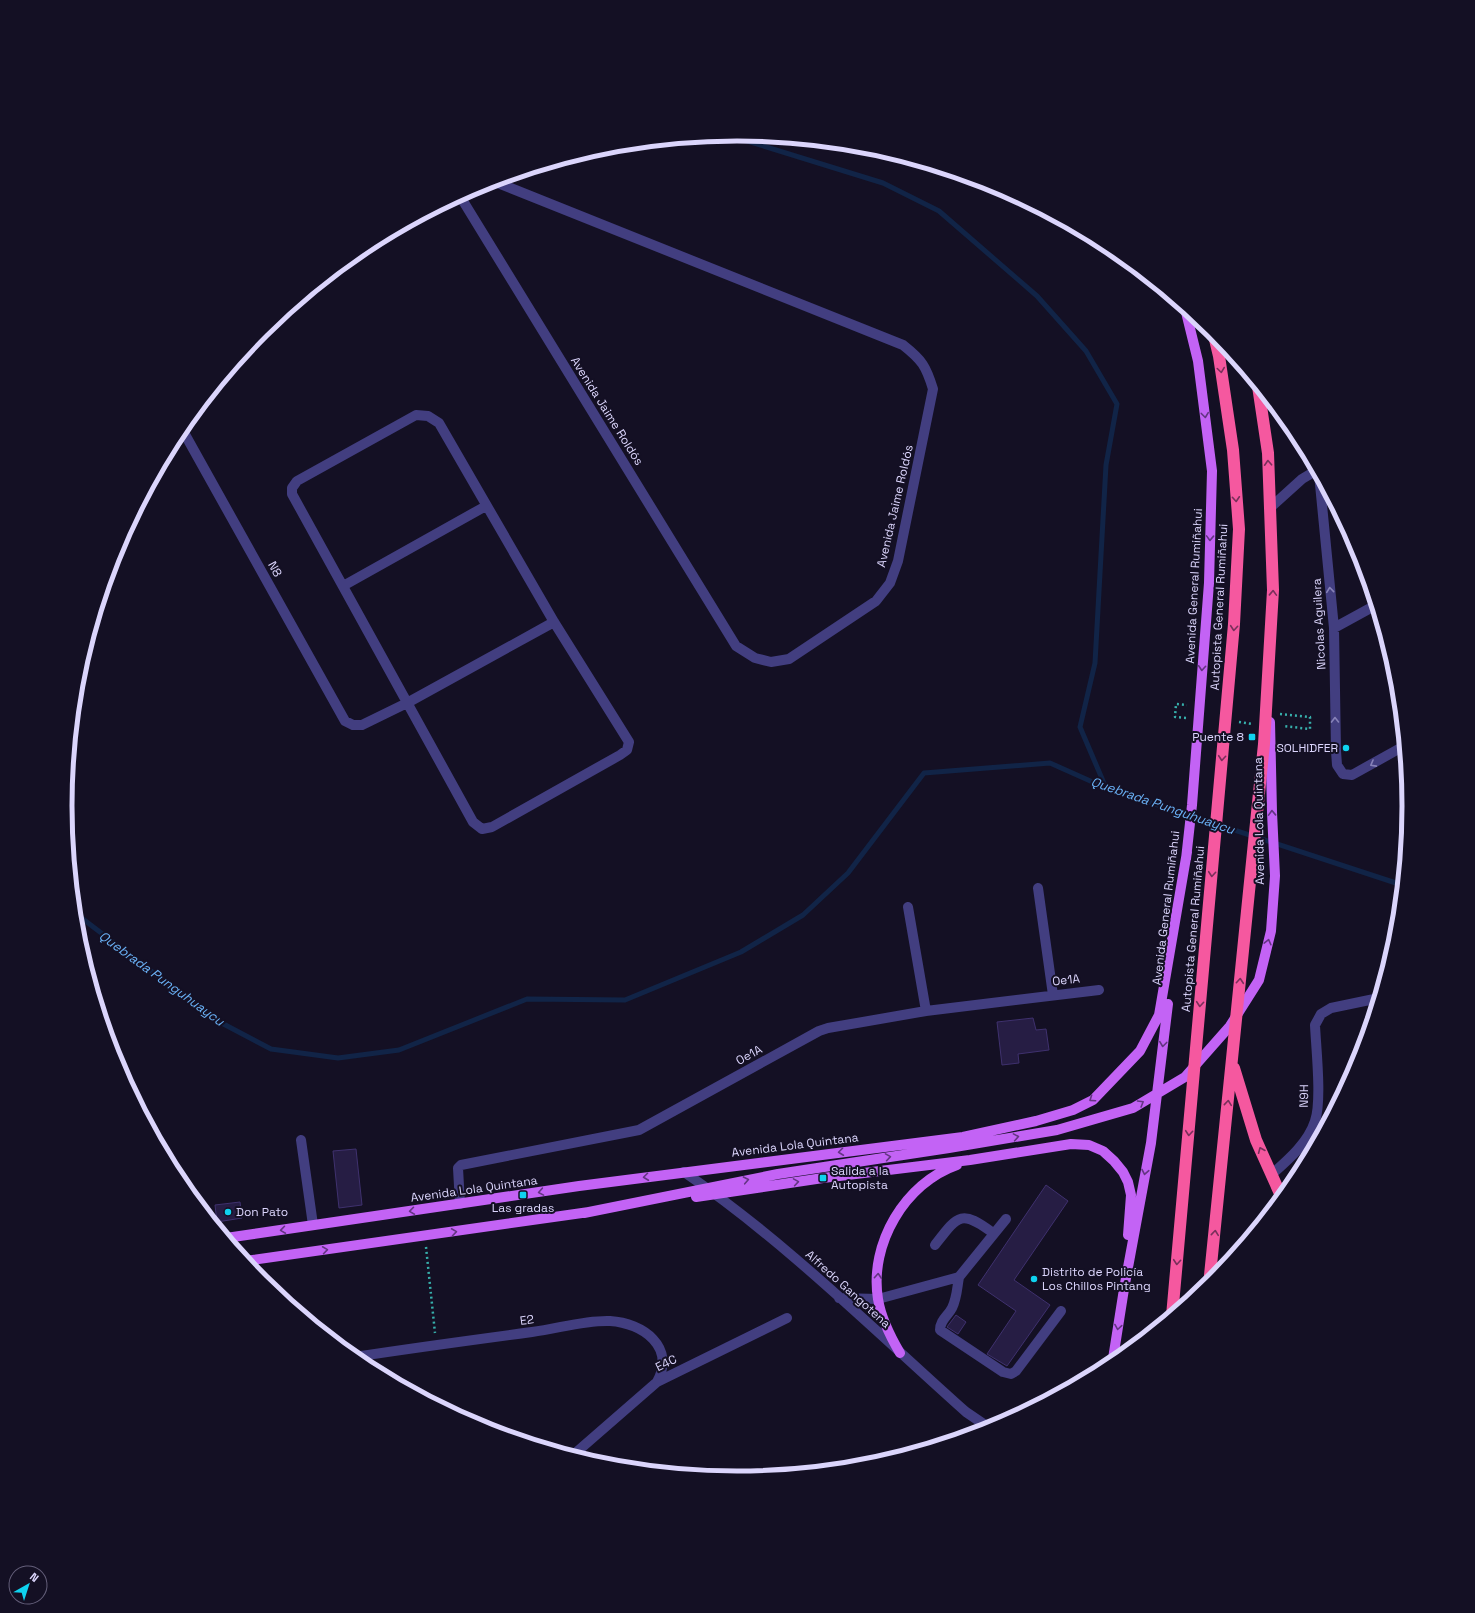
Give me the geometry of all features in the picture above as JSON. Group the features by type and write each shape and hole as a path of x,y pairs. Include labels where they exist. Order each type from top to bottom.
{"highway":[{"name":"Autopista General Rumiñahui","path":"1173,1310 1218,813 1234,624 1239,529 1233,450 1216,345"},
{"path":"1210,1275 1233,1062 1267,712 1270,660 1273,590 1271,507 1268,453 1259,394"},
{"path":"1233,1062 1256,1140 1279,1192"}],"main road":[{"name":"Avenida General Rumiñahui","path":"1114,1355 1124,1289 1151,1143 1187,852 1209,583 1212,471 1198,361 1187,316"},
{"name":"Avenida Lola Quintana","path":"584,1213 778,1174 1057,1130 1133,1108 1185,1077 1230,1026 1259,980 1271,931 1275,876 1272,812 1270,660"},
{"name":"Avenida Lola Quintana","path":"231,1237 579,1186 963,1137 1044,1119 1073,1110 1093,1100 1140,1051 1160,1015 1187,852"},
{"name":"Avenida Lola Quintana","path":"251,1260 823,1178 970,1160 1071,1144 1089,1145 1103,1151 1123,1172 1131,1195 1124,1289"},
{"path":"900,1353 883,1320 878,1299 879,1262 884,1242 892,1223 903,1206 917,1190 933,1177 951,1167 970,1160"}],"street":[{"name":"Avenida Jaime Roldós","path":"463,201 736,646 755,658 772,662 789,659 876,601 890,583 898,561 933,389 928,372 920,359 904,345 502,185"},
{"path":"416,415 428,416 439,424 554,622 629,742 627,750 492,827 482,829 473,822 343,586 292,494 292,488 297,481 416,415"},
{"name":"N8","path":"185,435 345,721 353,725 362,726 407,703"},
{"path":"1271,507 1302,479 1313,472"},
{"name":"Nicolas Aguilera","path":"1319,483 1334,628 1337,765 1346,775 1352,775 1400,748"},
{"path":"343,586 486,506"},
{"path":"1334,628 1372,607"},
{"path":"407,703 554,622"},
{"path":"1038,888 1053,995"},
{"path":"908,907 926,1011"},
{"name":"Oe1A","path":"460,1204 458,1168 461,1165 639,1130 819,1031 926,1011 1099,990"},
{"name":"N9H","path":"1271,1175 1292,1157 1308,1135 1316,1120 1318,1106 1315,1025 1321,1014 1331,1008 1374,999"},
{"path":"301,1140 313,1225"},
{"name":"Alfredo Gangotena","path":"684,1172 716,1194 761,1230 840,1298 966,1412 983,1424"},
{"path":"935,1245 950,1225 962,1218 970,1218 978,1221 993,1233"},
{"path":"1006,1219 958,1277 956,1296 951,1309 940,1324 940,1330 1003,1372 1011,1374 1016,1371 1061,1311"},
{"path":"840,1298 878,1299 958,1277"},
{"name":"E4C","path":"577,1452 657,1382 787,1318"},
{"name":"E2","path":"362,1356 436,1344 534,1332 585,1322 611,1322 629,1324 643,1330 661,1349 663,1359 657,1382"}],"path":[{"path":"1176,704 1175,717 1191,718"},
{"path":"1267,712 1310,717 1310,729 1278,726"},
{"path":"1238,722 1254,724"},
{"path":"425,1236 436,1344"}],"building":[{"path":"1033,1018 1036,1030 1046,1029 1049,1050 1018,1054 1019,1063 1002,1065 997,1022"},
{"path":"356,1149 362,1205 339,1208 333,1151"},
{"path":"1046,1185 1068,1201 1014,1280 1050,1305 1007,1366 987,1354 1016,1311 978,1285"},
{"name":"Don Pato","path":"240,1202 242,1218 218,1222 215,1205"},
{"path":"956,1315 966,1322 958,1334 947,1327"}],"waterway":[{"path":"748,141 883,183 939,211 1037,296 1086,351 1117,404 1106,465 1095,663 1080,727 1106,788"},
{"name":"Quebrada Punguhuaycu","path":"82,918 214,1019 271,1049 338,1058 399,1050 527,999 625,1000 741,952 803,915 848,873 924,773 1050,763 1106,788 1398,884"}],"place":[{"name":"Puente 8","path":"1252,737"},
{"name":"SOLHIDFER","path":"1346,748"},
{"name":"Salida a la Autopista","path":"823,1178"},
{"name":"Las gradas","path":"523,1195"},
{"name":"Don Pato","path":"228,1212"},
{"name":"Distrito de Policía Los Chillos Pintang","path":"1034,1279"}]}
